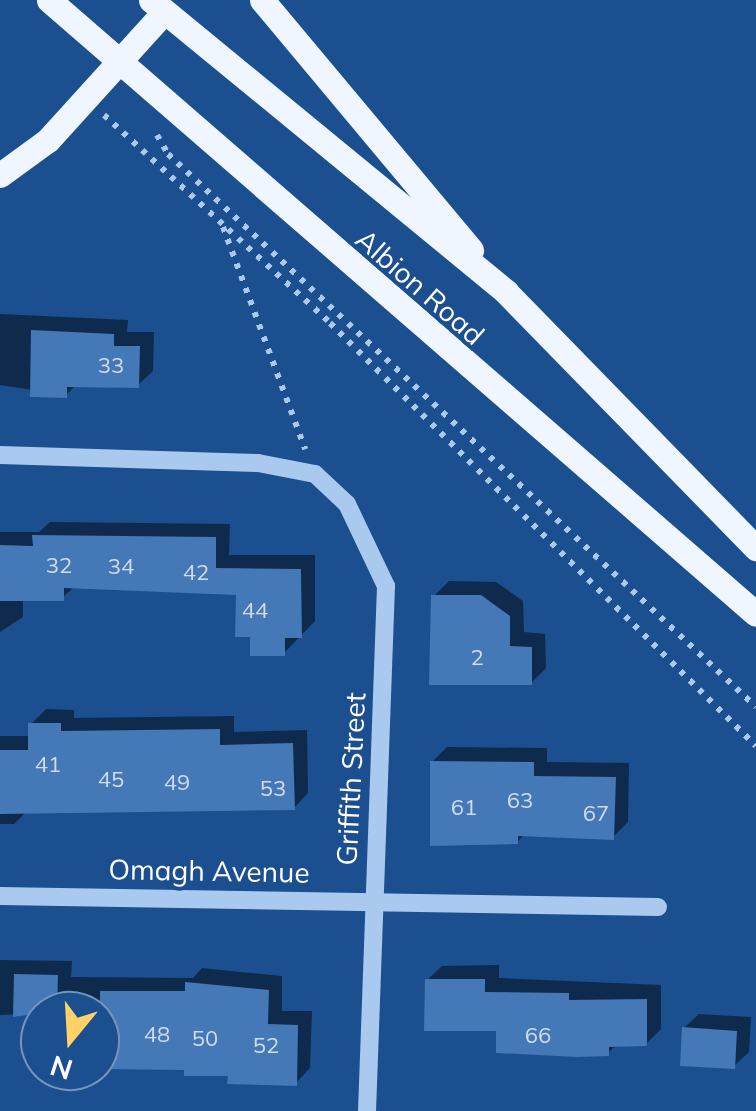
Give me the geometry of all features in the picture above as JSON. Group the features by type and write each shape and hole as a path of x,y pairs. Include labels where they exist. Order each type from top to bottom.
{"main road":[{"name":"Albion Road","path":"49,0 117,64 756,614"},
{"path":"262,0 506,292"},
{"name":"Albion Road","path":"158,6 506,292 756,548"},
{"path":"0,175 30,158 117,64 158,6"}],"street":[{"path":"0,454 215,458 315,474"},
{"name":"Griffith Street","path":"315,474 348,504 386,586 367,1111"},
{"name":"Omagh Avenue","path":"0,896 658,907"}],"path":[{"path":"86,96 756,746"},
{"path":"151,124 168,154 756,707"},
{"path":"222,225 315,474"}],"building":[{"path":"31,330 114,334 114,346 140,346 139,388 67,387 67,398 30,397"},
{"path":"32,535 216,537 216,568 301,569 302,638 285,638 285,656 250,656 250,637 235,637 236,595 64,588 64,601 0,601 0,545 33,546"},
{"path":"431,595 481,595 510,616 510,646 532,647 532,685 429,685"},
{"path":"28,723 61,723 61,731 220,729 220,745 293,743 295,810 0,814 0,750 28,750"},
{"path":"430,761 534,762 534,776 616,777 614,840 518,836 518,844 430,846"},
{"path":"14,974 58,975 58,991 20,991 20,1016 13,1017"},
{"path":"425,979 485,979 485,992 569,993 569,1000 647,999 647,1046 609,1047 609,1056 496,1053 496,1031 424,1031"},
{"path":"185,982 269,990 268,1024 298,1025 297,1086 227,1084 228,1076 184,1076 184,1070 120,1069 120,991 185,991"},
{"path":"682,1027 737,1031 735,1069 680,1066"}]}
